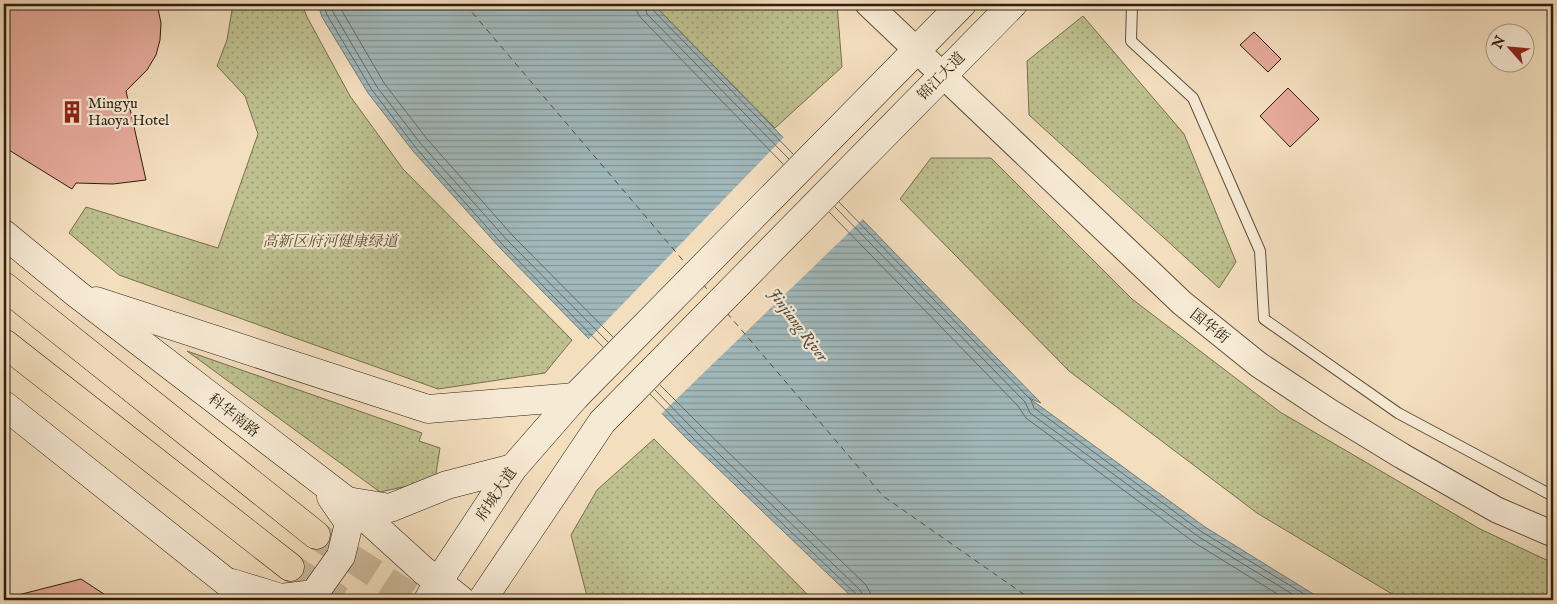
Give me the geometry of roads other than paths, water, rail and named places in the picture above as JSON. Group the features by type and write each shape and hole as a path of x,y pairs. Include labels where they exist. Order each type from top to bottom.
{"highway":[{"path":"4,286 316,535"},
{"path":"4,343 290,567"}],"main road":[{"path":"916,50 962,4"},
{"name":"锦江大道","path":"482,600 602,422 1013,4"},
{"name":"府城大道","path":"433,591 513,468 575,397 916,50"},
{"name":"科华南路","path":"4,234 77,294 347,501 433,591 462,600"},
{"path":"77,294 428,409 575,397"},
{"path":"4,405 249,600"},
{"path":"347,501 390,508 447,485 513,468"},
{"path":"223,580 281,598 314,594 341,556 349,523 321,482"}],"street":[{"name":"国华街","path":"868,4 1182,303 1259,365 1330,412 1402,456 1497,510 1553,534"}],"lane":[{"path":"1132,4 1131,41 1192,98 1260,252 1264,319 1398,413 1553,496"}],"water":[{"name":"Jinjiang River","path":"318,4 653,4 1041,403 1029,398 1205,527 1323,600 855,600 688,440 500,248 413,151 368,93 322,17"}],"tunnel":[{"path":"316,535 416,600"},
{"path":"290,567 340,600"}],"place":[{"name":"Mingyu Haoya Hotel","path":"72,112"}],"park label":[{"name":"高新区府河健康绿道","path":"330,241"}]}
